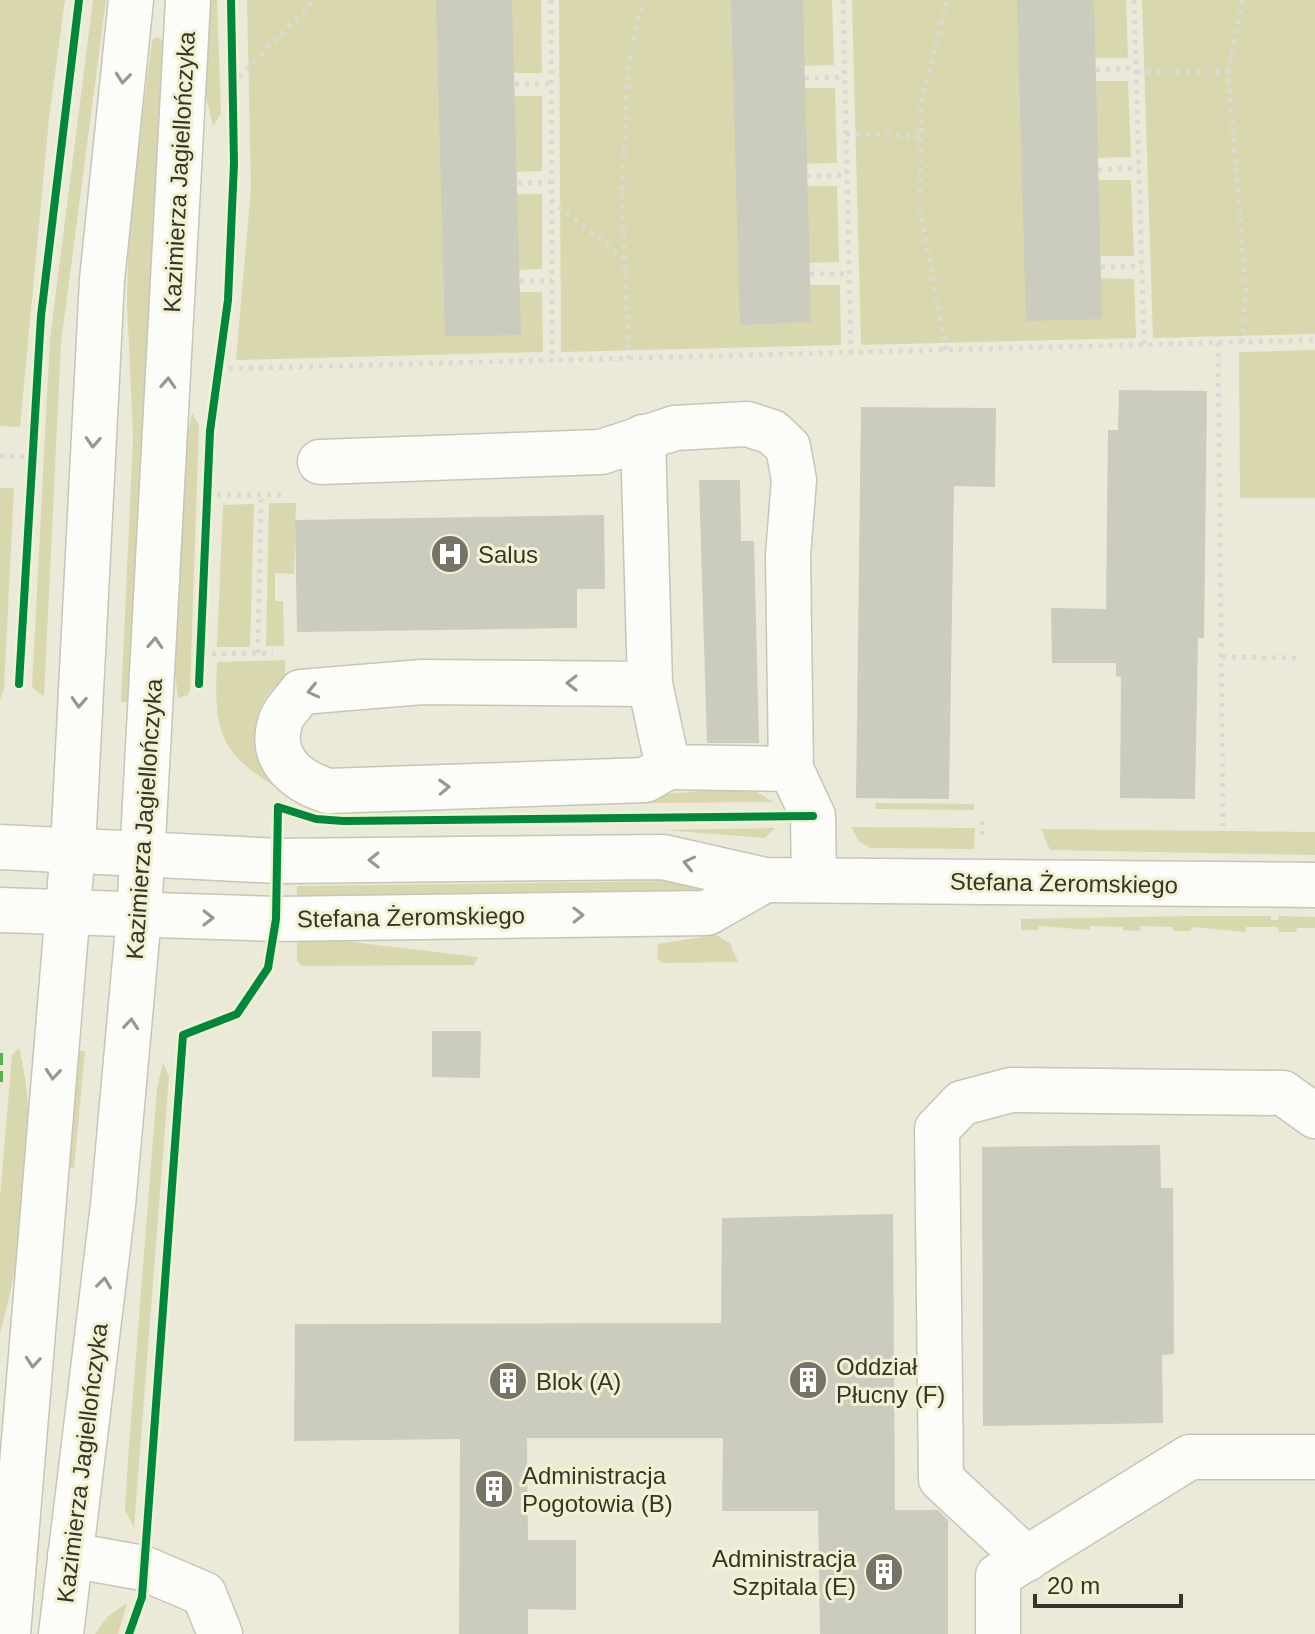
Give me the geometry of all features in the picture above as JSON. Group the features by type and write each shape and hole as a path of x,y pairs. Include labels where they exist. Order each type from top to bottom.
{"main road":[{"path":"8,1634 73,848 102,280 131,0"},
{"name":"Kazimierza Jagiellończyka","path":"61,1634 113,1205 139,916 188,0"},
{"path":"320,462 601,452 675,428 747,424 772,432 788,447 794,480 788,555 791,769 813,816 814,880"},
{"path":"643,437 650,684 668,767"},
{"path":"650,684 422,682 301,692 280,722 281,759 302,783 328,791 645,780 668,767 791,769"},
{"name":"Stefana Żeromskiego","path":"0,847 73,848 278,861 663,857 765,880 1315,885"},
{"name":"Stefana Żeromskiego","path":"0,910 276,919 707,913 765,880"},
{"path":"1027,1559 941,1479 937,1129 962,1103 1011,1090 1283,1093 1315,1116"},
{"path":"998,1634 998,1576 1190,1457 1315,1457"},
{"path":"70,1555 143,1568 204,1594 220,1634"}],"path":[{"path":"232,84 315,0"},
{"path":"551,0 552,361"},
{"path":"629,359 622,203 628,67 643,0"},
{"path":"843,0 851,353"},
{"path":"946,350 920,209 921,103 947,0"},
{"path":"1134,0 1144,345"},
{"path":"1242,342 1246,290 1228,72 1243,0"},
{"path":"1096,70 1228,72"},
{"path":"805,78 844,77"},
{"path":"515,84 551,84"},
{"path":"846,134 921,136"},
{"path":"1098,170 1139,168"},
{"path":"807,176 847,175"},
{"path":"518,183 551,182"},
{"path":"551,200 625,259"},
{"path":"1101,267 1142,266"},
{"path":"810,274 849,273"},
{"path":"520,281 552,281"},
{"path":"219,369 1315,340"},
{"path":"1218,343 1223,826"},
{"path":"0,456 33,457"},
{"path":"206,495 288,495"},
{"path":"258,653 261,495"},
{"path":"1222,657 1302,658"}],"shaded area":[{"path":"0,0 65,0 49,118 20,427 0,426"},
{"path":"93,0 106,0 61,343 44,697 32,687 50,339"},
{"path":"198,0 217,0 221,114 213,126 194,47"},
{"path":"247,0 541,0 542,73 509,73 509,96 542,96 542,171 511,172 511,194 542,194 542,269 516,270 516,292 542,292 543,352 236,360 251,188"},
{"path":"559,0 832,0 834,65 800,66 800,88 835,88 837,163 801,164 802,186 837,186 839,262 804,263 804,285 840,285 841,345 561,352"},
{"path":"852,0 1126,0 1128,58 1086,58 1086,81 1128,81 1131,157 1090,158 1090,180 1131,180 1134,256 1091,256 1091,278 1134,279 1136,338 861,345"},
{"path":"1142,0 1315,0 1315,334 1153,338"},
{"path":"157,37 163,41 132,702 121,702 133,437 127,302 129,225 152,40"},
{"path":"1315,350 1315,498 1240,498 1239,352"},
{"path":"192,413 199,425 190,690 188,695 178,698 173,658 182,462"},
{"path":"0,488 14,488 4,688 0,700"},
{"path":"269,503 296,503 294,574 275,573 275,601 283,601 284,646 266,646"},
{"path":"254,504 250,647 217,647 223,505"},
{"path":"285,660 285,678 270,692 257,719 260,746 282,790 244,765 224,738 219,723 216,686 217,662"},
{"path":"712,790 757,792 773,802 556,804"},
{"path":"876,803 974,804 974,810 875,809"},
{"path":"851,827 975,828 974,849 870,848 859,841"},
{"path":"775,828 765,838 663,830"},
{"path":"1041,829 1315,832 1315,855 1050,850"},
{"path":"675,881 706,885 705,893 297,901 297,886"},
{"path":"1271,916 1271,920 1278,920 1279,916 1315,917 1315,928 1279,932 1278,927 1246,927 1245,932 1192,927 1191,931 1174,931 1173,927 1141,926 1140,931 1123,930 1123,927 1090,926 1090,930 1039,926 1038,930 1021,930 1021,919"},
{"path":"716,935 730,943 738,962 662,963 657,958 658,944"},
{"path":"307,939 478,957 474,965 302,966 297,961 297,941"},
{"path":"19,1048 29,1116 29,1153 22,1229 0,1333 0,1198 12,1055"},
{"path":"72,1050 85,1051 74,1168 67,1167"},
{"path":"163,1063 169,1076 134,1528 125,1510 128,1458 157,1088"},
{"path":"127,1603 118,1634 95,1634 108,1616"}],"building":[{"path":"436,0 512,0 521,335 445,336"},
{"path":"731,0 803,0 811,322 740,325"},
{"path":"1017,0 1094,0 1102,319 1026,321"},
{"path":"1119,390 1207,391 1204,638 1198,638 1195,799 1120,798 1121,677 1116,676 1116,663 1052,663 1051,608 1106,609 1108,430 1118,430"},
{"path":"861,407 996,408 995,487 954,486 949,799 856,798"},
{"path":"699,480 740,480 741,541 754,541 759,743 707,743"},
{"name":"Salus","path":"604,515 605,589 577,589 577,628 297,632 295,520"},
{"path":"432,1031 481,1031 480,1078 432,1077"},
{"path":"1160,1145 1161,1188 1173,1188 1174,1354 1162,1355 1163,1423 983,1426 982,1147"},
{"path":"893,1214 895,1510 938,1510 948,1520 948,1634 820,1634 818,1511 722,1511 723,1438 527,1438 528,1540 576,1540 576,1610 528,1609 528,1634 459,1634 460,1439 294,1441 295,1324 721,1323 722,1218"}],"marked path":[{"path":"0,1053 0,1082"}],"cycle path":[{"path":"19,684 41,316 79,0"},
{"path":"199,684 210,431 228,300 234,163 231,0"},
{"path":"129,1634 142,1597 183,1035 237,1014 268,968 276,919 278,807 316,819 343,821 813,816"}],"place":[{"name":"Salus","path":"450,554"},
{"name":"Oddział Płucny (F)","path":"808,1380"},
{"name":"Blok (A)","path":"508,1381"},
{"name":"Administracja Pogotowia (B)","path":"494,1489"},
{"name":"Administracja Szpitala (E)","path":"884,1572"}]}
